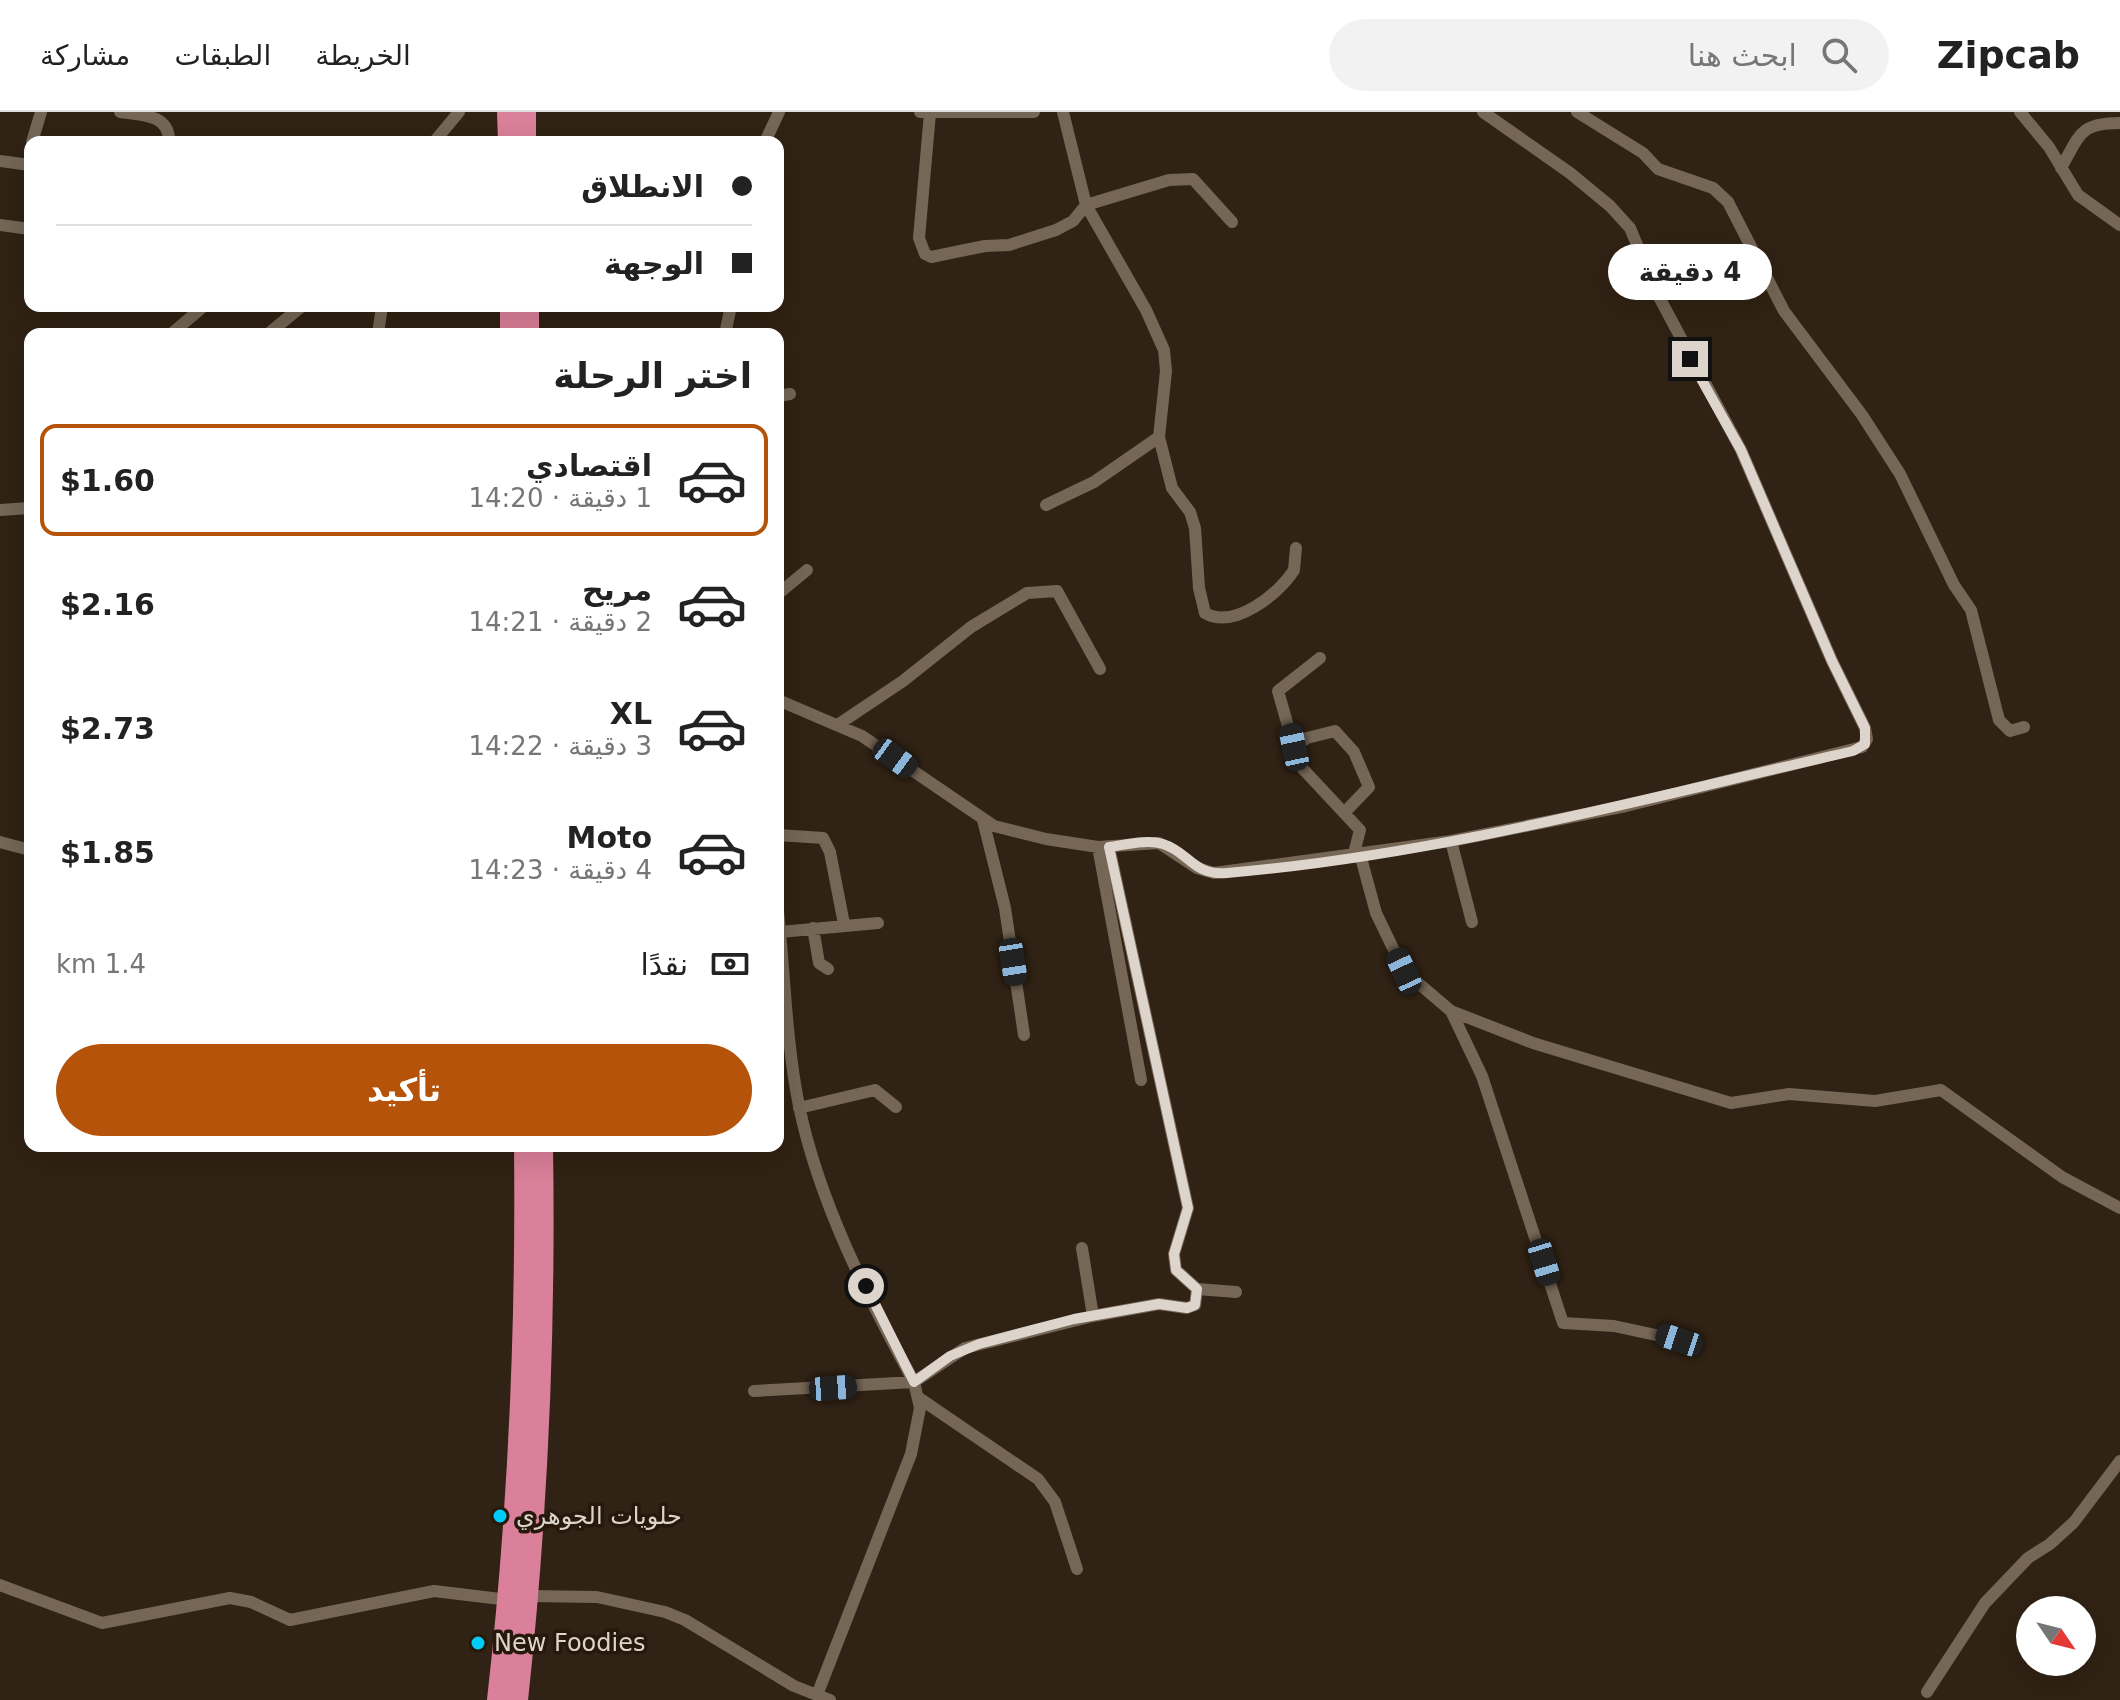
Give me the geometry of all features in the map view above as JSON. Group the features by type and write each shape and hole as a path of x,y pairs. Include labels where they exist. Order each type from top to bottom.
{"highway":[{"path":"508,112 509,136"},
{"path":"525,112 525,136"},
{"path":"519,1598 525,1363 525,1152"},
{"path":"498,1700 512,1658 543,1363 542,1152"},
{"path":"512,1658 517,1700"}],"street":[{"path":"34,136 41,112"},
{"path":"120,112 163,122 168,127 169,136"},
{"path":"439,136 459,112"},
{"path":"768,136 779,112"},
{"path":"920,112 1034,112"},
{"path":"1063,112 1086,205 1146,310 1164,350 1166,371 1159,437 1172,488 1190,512 1195,528 1199,588 1205,613 1227,617 1243,613 1269,595 1293,572 1296,548"},
{"path":"784,702 862,736 983,820 1017,833 1103,847 1159,843 1170,847 1197,868 1223,874 1451,841 1626,806 1853,751 1865,744 1867,734 1741,450 1671,322 1630,228 1610,206 1570,173 1483,112"},
{"path":"1577,112 1643,153 1658,169 1708,186 1728,202 1784,311 1862,415 1900,474 1954,585 1971,610 1999,720 2010,731 2024,727"},
{"path":"2020,112 2040,134 2078,195 2120,225"},
{"path":"930,113 919,238 925,254 940,258 1044,234 1073,221 1086,205 1169,180 1193,179 1232,222"},
{"path":"2061,168 2084,128 2096,123 2120,123"},
{"path":"0,161 24,163"},
{"path":"0,225 24,228"},
{"path":"178,328 197,312"},
{"path":"275,328 295,312"},
{"path":"1046,505 1094,482 1159,437"},
{"path":"0,510 24,508"},
{"path":"784,589 807,570"},
{"path":"839,724 903,681 971,627 1027,593 1057,591 1100,669"},
{"path":"1320,658 1278,691 1286,710 1294,747 1303,769 1360,830 1356,856 1376,913 1404,971 1451,1011 1533,1043 1731,1103 1789,1094 1875,1101 1941,1090 2062,1177 2120,1208"},
{"path":"1294,747 1307,738 1335,731 1354,752 1369,787 1344,813"},
{"path":"983,820 1005,908 1024,1035"},
{"path":"784,835 823,838 830,852 844,924"},
{"path":"1451,841 1472,922"},
{"path":"0,842 24,848"},
{"path":"1103,847 1141,1080"},
{"path":"1103,847 1188,1208 1174,1254 1176,1270 1197,1289 1236,1292"},
{"path":"784,932 878,923"},
{"path":"813,928 819,963 828,969"},
{"path":"1451,1011 1482,1076 1563,1323 1614,1326 1679,1340"},
{"path":"784,1017 799,1108 836,1218 919,1398 918,1428 911,1454 817,1695"},
{"path":"799,1108 875,1090 896,1107"},
{"path":"1082,1248 1093,1316"},
{"path":"754,1391 914,1382 965,1348 1093,1316 1159,1304 1187,1308 1195,1305 1197,1289"},
{"path":"919,1398 1038,1479 1055,1502 1077,1569"},
{"path":"1927,1692 1985,1603 2028,1558 2050,1544 2074,1522 2120,1461"},
{"path":"0,1585 102,1623 230,1598 251,1602 290,1620 434,1591 519,1598 597,1597 665,1612 685,1620 762,1668 830,1700"}],"place":[{"name":"حلويات الجوهري","path":"500,1516"},
{"name":"New Foodies","path":"478,1643"}],"route":[{"path":"866,1286 914,1382 965,1348 1074,1319 1159,1304 1187,1308 1195,1305 1199,1298 1197,1289 1176,1270 1174,1254 1188,1208 1109,847 1159,843 1170,847 1197,868 1223,874 1353,857 1626,806 1858,750 1865,744 1865,728 1832,661 1741,450 1690,359"}]}
